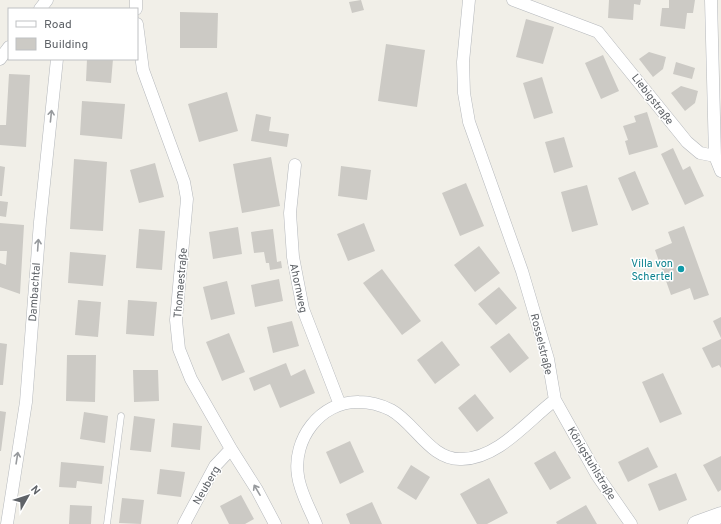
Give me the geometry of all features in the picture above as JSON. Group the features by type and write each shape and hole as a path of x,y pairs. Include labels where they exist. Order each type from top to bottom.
{"street":[{"name":"Rosselstraße","path":"469,0 463,62 464,92 469,122 522,271 548,358 555,400"},
{"name":"Liebigstraße","path":"513,0 598,32 687,142 700,153 715,156"},
{"path":"711,0 715,156 721,171"},
{"name":"Thomaestraße","path":"138,32 143,70 184,182 187,199 176,320 179,348 191,379 231,449 257,490 275,524"},
{"path":"0,59 8,48"},
{"name":"Dambachtal","path":"7,524 26,402 40,222 57,60"},
{"name":"Ahornweg","path":"295,165 290,213 294,264 302,309 340,405"},
{"path":"316,524 298,477 297,458 301,441 310,425 324,413 340,405 358,402 376,404 392,411 433,448 445,456 459,460 474,458 502,444 555,400"},
{"name":"Königstuhlstraße","path":"555,400 597,475 631,524"},
{"name":"Neuberg","path":"184,524 215,466 231,449"},
{"path":"696,524 721,516"}],"lane":[{"path":"107,524 121,416"}],"building":[{"path":"361,0 364,10 352,13 349,2"},
{"path":"609,0 641,0 640,5 634,4 633,20 608,18"},
{"path":"669,0 695,0 693,13 687,13 685,29 660,26 662,8 669,8"},
{"path":"180,12 218,13 217,48 180,48"},
{"path":"526,19 554,27 543,64 516,57"},
{"path":"386,44 425,50 417,107 378,101"},
{"path":"649,52 666,57 663,69 653,77 639,59"},
{"path":"603,55 619,91 601,99 585,63"},
{"path":"87,60 113,60 111,83 86,81"},
{"path":"676,62 695,68 692,79 673,74"},
{"path":"9,74 30,75 26,147 0,145 0,125 6,125"},
{"path":"542,77 553,113 534,119 523,83"},
{"path":"681,86 698,91 695,103 685,111 671,93"},
{"path":"227,92 238,131 199,142 188,104"},
{"path":"82,101 125,104 122,139 80,135"},
{"path":"647,112 658,147 629,155 625,141 628,140 623,126 636,122 634,116"},
{"path":"256,114 271,117 269,131 289,134 287,147 251,141"},
{"path":"564,137 573,167 554,173 545,142"},
{"path":"673,148 683,170 690,166 704,196 685,205 661,154"},
{"path":"271,157 280,206 242,213 233,164"},
{"path":"74,159 107,162 103,231 70,229"},
{"path":"155,163 164,197 139,203 130,170"},
{"path":"0,166 5,167 2,196 0,196"},
{"path":"341,166 371,170 367,200 338,196"},
{"path":"635,171 649,204 632,211 618,178"},
{"path":"466,183 484,226 460,236 442,193"},
{"path":"587,185 598,225 572,232 561,192"},
{"path":"0,201 8,202 6,217 0,216"},
{"path":"0,223 24,225 20,294 0,287 0,263 6,265 7,251 0,251"},
{"path":"364,223 375,251 348,261 337,234"},
{"name":"Villa von Schertel","path":"684,226 709,295 694,300 690,288 671,295 655,250 672,243 668,232"},
{"path":"238,227 242,254 213,259 209,232"},
{"path":"139,229 165,231 162,270 136,268"},
{"path":"273,229 277,262 281,261 282,268 270,270 269,263 266,263 264,252 254,253 251,232"},
{"path":"479,246 500,273 475,292 454,265"},
{"path":"70,252 106,255 103,286 68,283"},
{"path":"382,269 421,321 402,335 363,283"},
{"path":"279,279 283,301 255,307 251,285"},
{"path":"227,281 235,314 211,320 203,287"},
{"path":"499,287 517,308 496,325 478,304"},
{"path":"78,300 101,302 98,337 75,335"},
{"path":"128,300 157,302 154,336 126,334"},
{"path":"721,317 721,338 713,321"},
{"path":"292,321 299,346 273,353 267,327"},
{"path":"229,333 245,372 222,381 206,342"},
{"path":"509,333 529,358 510,373 490,347"},
{"path":"721,339 721,368 719,365 712,368 702,348"},
{"path":"442,341 460,365 435,384 417,360"},
{"path":"0,343 7,344 3,385 0,385"},
{"path":"67,355 96,355 95,402 66,401"},
{"path":"286,363 291,376 305,369 315,393 280,408 270,384 254,391 249,378"},
{"path":"133,370 158,370 159,401 134,402"},
{"path":"663,373 682,414 660,423 642,382"},
{"path":"475,394 494,418 477,432 458,408"},
{"path":"0,411 6,412 1,451 0,451"},
{"path":"84,412 108,416 105,443 80,439"},
{"path":"134,416 155,419 151,452 130,450"},
{"path":"173,423 202,426 200,450 171,447"},
{"path":"350,441 364,472 340,484 326,452"},
{"path":"648,447 658,467 628,482 618,462"},
{"path":"555,451 571,478 550,490 534,463"},
{"path":"721,456 721,490 718,492 703,465"},
{"path":"61,462 104,466 102,484 77,481 76,488 59,487"},
{"path":"411,465 430,477 416,500 397,488"},
{"path":"160,469 185,472 181,497 157,494"},
{"path":"676,473 687,500 659,511 648,484"},
{"path":"489,478 508,513 487,524 477,524 460,494"},
{"path":"241,495 254,519 245,524 229,524 220,506"},
{"path":"122,498 144,500 141,524 119,523"},
{"path":"372,502 382,524 350,524 346,514"},
{"path":"70,505 92,506 91,524 69,524"},
{"path":"586,505 597,524 557,524 556,522"}],"place":[{"name":"Villa von Schertel","path":"681,269"}]}
